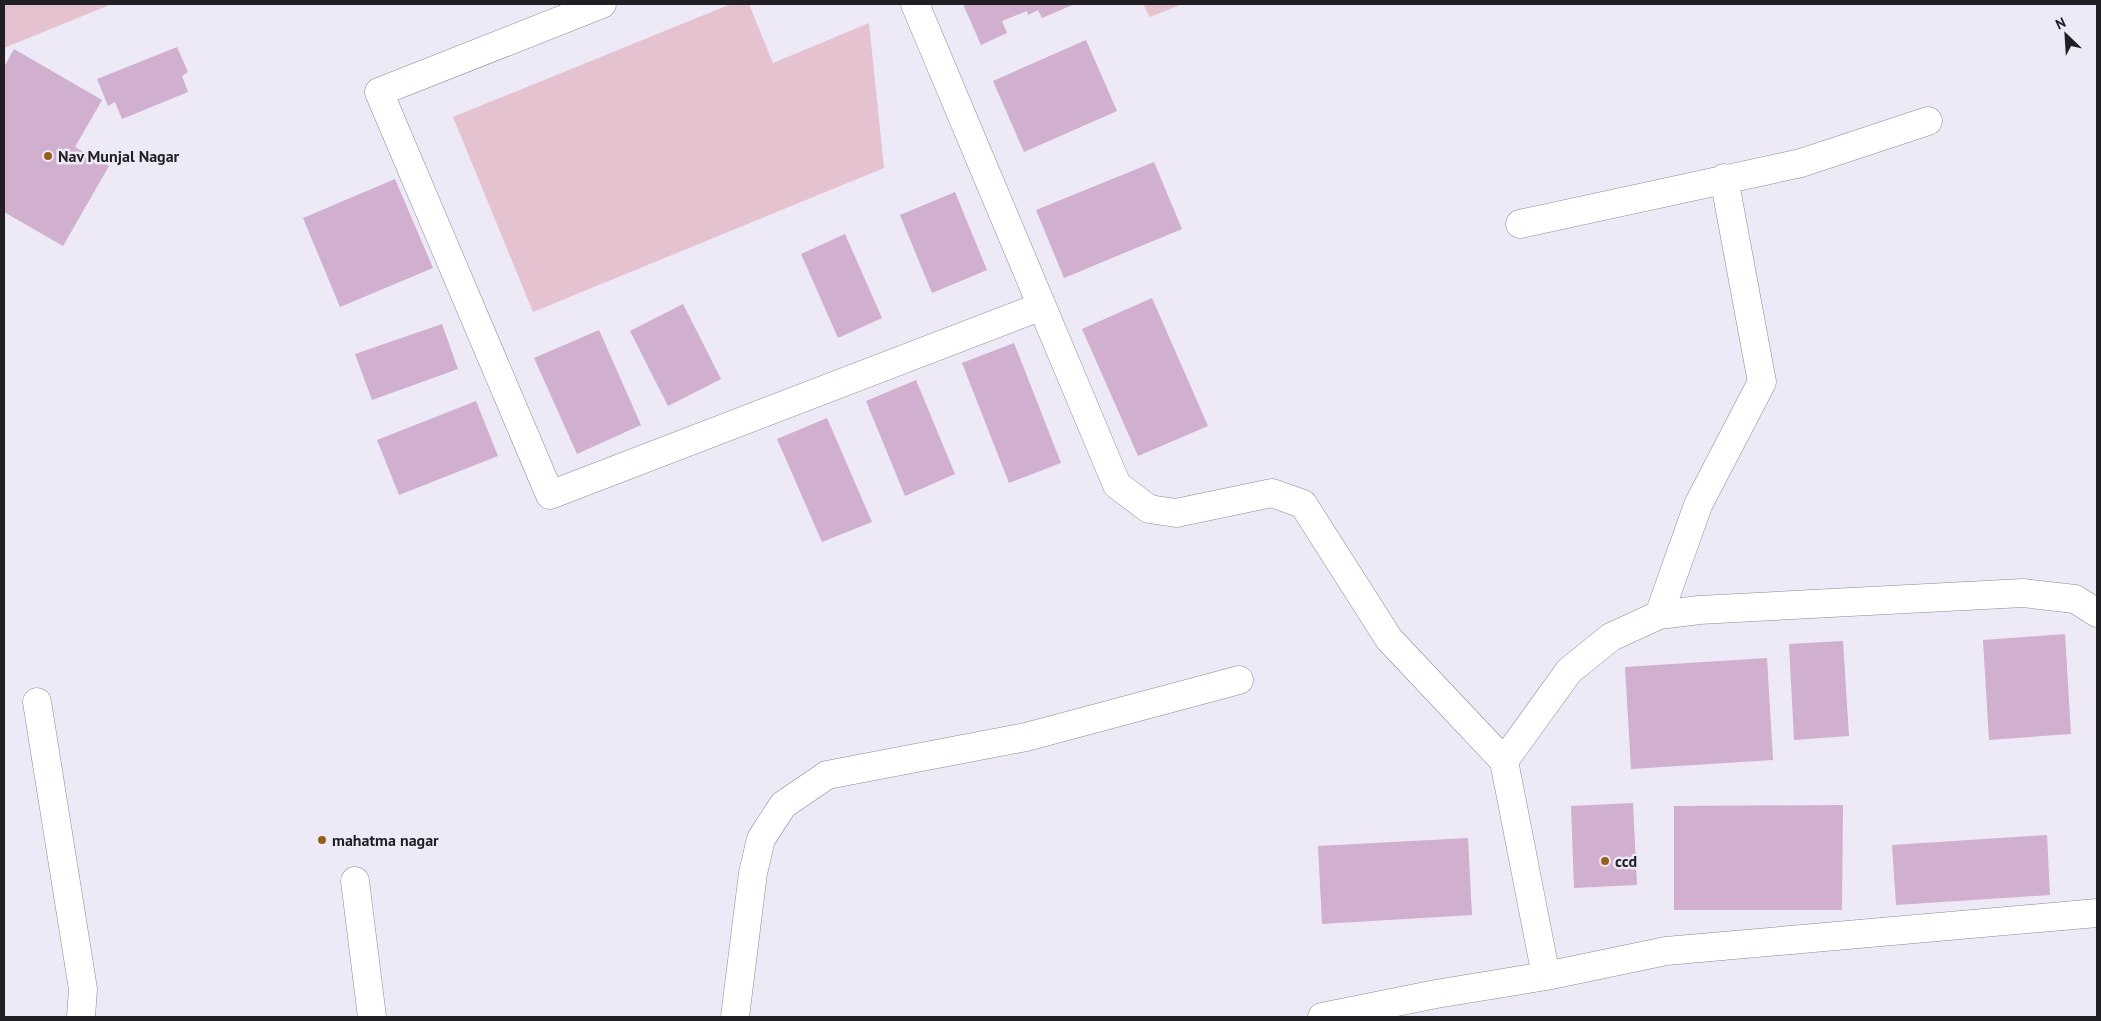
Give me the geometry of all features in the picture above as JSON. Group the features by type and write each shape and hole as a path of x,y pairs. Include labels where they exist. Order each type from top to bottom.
{"street":[{"path":"602,4 379,92 550,496 1042,306"},
{"path":"915,4 1117,486 1149,509 1176,513 1272,493 1303,504 1389,639 1504,761 1546,976"},
{"path":"1520,224 1724,178 1801,163 1928,122"},
{"path":"1659,615 1698,505 1762,382 1724,178"},
{"path":"1504,761 1569,671 1611,637 1659,615 1700,610 2023,593 2075,598 2097,613"},
{"path":"735,1017 753,874 760,839 783,805 827,775 1026,737 1238,680"},
{"path":"38,702 83,989 81,1017"},
{"path":"354,882 372,1017"},
{"path":"1322,1017 1436,994 1546,976 1666,951 2097,913"}],"shaded area":[{"path":"4,4 112,4 4,48"},
{"path":"731,4 749,4 773,63 869,23 884,168 533,312 453,117"},
{"path":"1143,4 1183,4 1150,17"}],"building":[{"path":"963,4 1075,4 1042,18 1038,10 1028,15 1027,11 1002,21 1007,33 981,45"},
{"path":"1086,40 1117,111 1024,152 993,81"},
{"path":"177,47 188,72 182,76 188,92 122,119 115,102 108,106 97,79"},
{"name":"Nav Munjal Nagar","path":"14,49 102,100 75,147 109,166 63,246 4,212 4,67"},
{"path":"1154,162 1182,229 1064,278 1036,210"},
{"path":"395,179 433,268 340,307 303,218"},
{"path":"955,192 987,270 932,293 900,215"},
{"path":"845,234 882,318 838,338 801,254"},
{"path":"1152,298 1208,426 1138,456 1082,329"},
{"path":"683,304 721,379 668,406 630,331"},
{"path":"442,324 458,369 372,400 355,354"},
{"path":"599,330 641,425 577,454 534,358"},
{"path":"1014,343 1061,463 1009,483 962,363"},
{"path":"916,380 955,474 905,496 866,401"},
{"path":"476,401 498,456 399,495 377,440"},
{"path":"827,418 872,522 822,542 777,439"},
{"path":"2065,634 2071,734 1989,740 1983,640"},
{"path":"1843,641 1849,736 1794,740 1789,644"},
{"path":"1767,658 1773,760 1631,769 1625,667"},
{"path":"1633,803 1637,885 1574,888 1571,806"},
{"path":"1843,805 1842,910 1674,910 1674,806"},
{"path":"2047,835 2050,895 1896,905 1892,845"},
{"path":"1468,838 1472,915 1322,924 1318,846"}],"place":[{"name":"Nav Munjal Nagar","path":"48,156"},
{"name":"mahatma nagar","path":"322,840"},
{"name":"ccd","path":"1605,861"}]}
